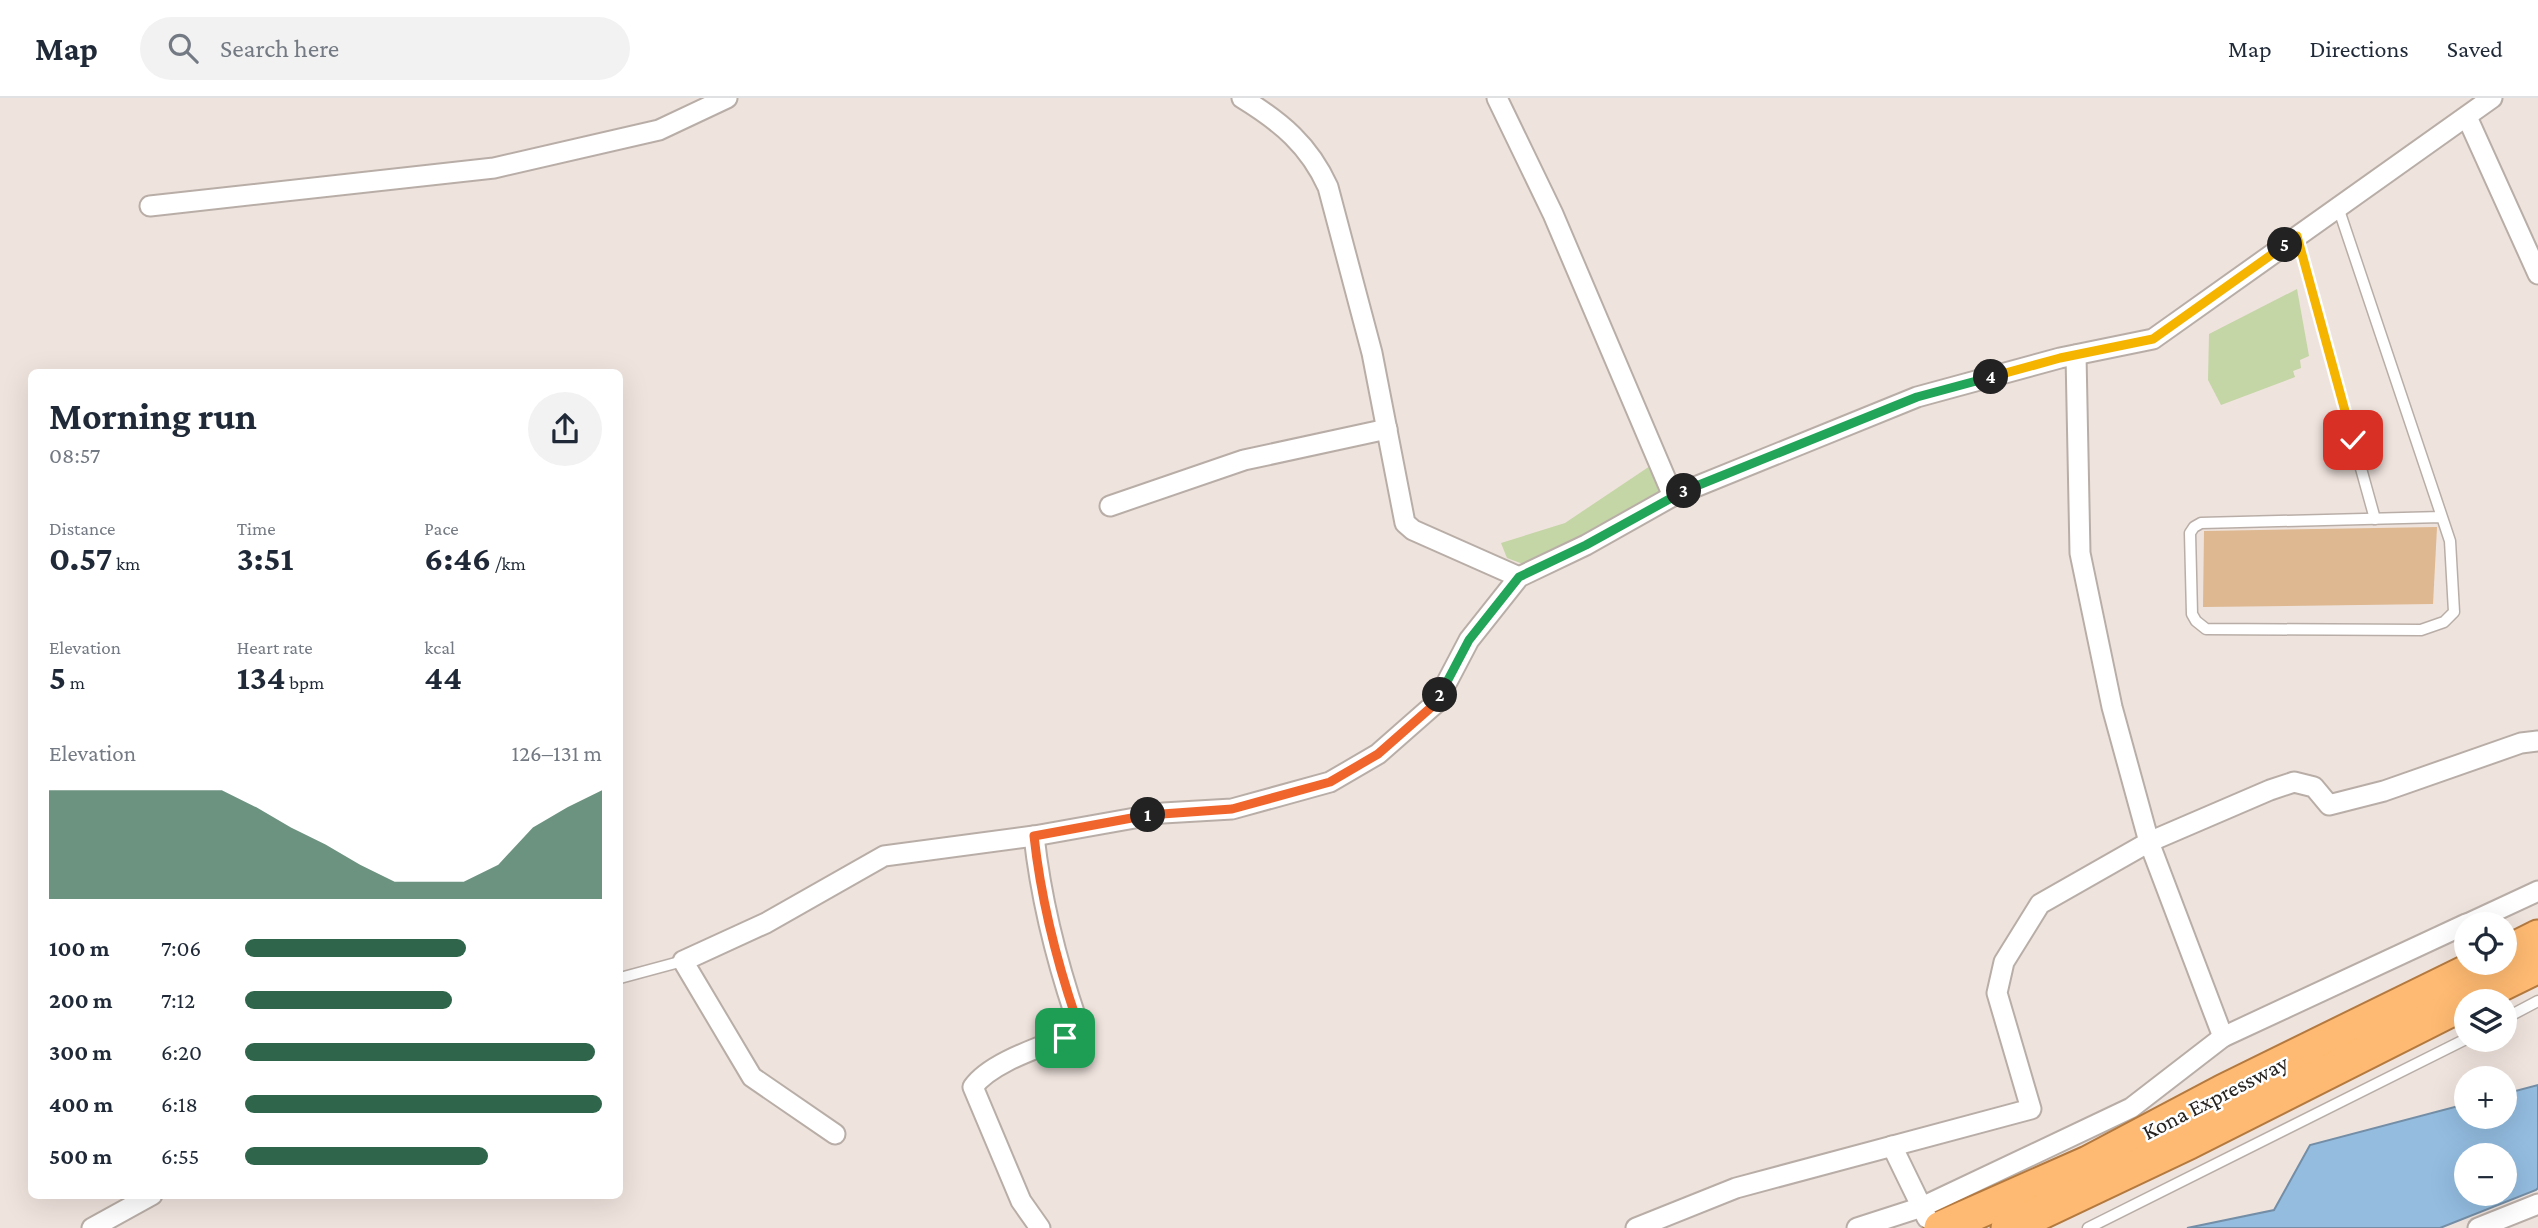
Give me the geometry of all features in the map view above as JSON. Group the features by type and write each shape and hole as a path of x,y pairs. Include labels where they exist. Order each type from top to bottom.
{"highway":[{"path":"2517,948 2538,937"},
{"name":"Kona Expressway","path":"2491,989 2538,966"},
{"name":"Kona Expressway","path":"1931,1218 2088,1163 2224,1091 2460,975"},
{"name":"Kona Expressway","path":"2008,1228 2189,1142 2454,1007"}],"street":[{"path":"150,206 494,168 659,130 727,98"},
{"path":"1242,98 1290,132 1316,161 1324,177 1372,353 1405,523 1413,530 1519,577"},
{"path":"1497,98 1553,214 1673,496"},
{"path":"835,1134 752,1077 683,961 766,923 884,856 1034,836 1163,813 1232,809 1330,782 1378,754 1436,703 1469,640 1519,577 1586,545 1673,496 1917,397 2076,355 2153,339 2492,98"},
{"path":"2467,117 2538,274"},
{"path":"2076,355 2080,553 2112,707 2149,842 2223,1037"},
{"path":"1110,506 1244,460 1387,429"},
{"path":"1636,1228 1736,1188 2031,1109 1997,993 2004,962 2040,904 2149,842 2216,812 2294,782 2314,788 2329,805 2384,791 2521,743 2538,741"},
{"path":"1034,836 1048,922 1078,1024 1074,1032 1065,1038 995,1068 981,1076 973,1087 1021,1202 1040,1228"},
{"path":"2492,912 2538,891"},
{"path":"1857,1228 1931,1218 2131,1108 2223,1037 2454,930"},
{"path":"1892,1146 1931,1218 1932,1228"},
{"path":"92,1228 145,1199"},
{"path":"2478,1228 2538,1204"}],"lane":[{"path":"2338,207 2442,517 2450,541 2454,612 2444,622 2421,630 2206,629 2192,614 2190,533 2202,523 2442,517"},
{"path":"2297,236 2375,519"},
{"path":"623,977 683,961"},
{"path":"2517,1012 2538,1001"},
{"path":"2088,1228 2454,1045"}],"green space":[{"path":"2297,289 2309,356 2300,360 2301,368 2293,371 2295,377 2221,405 2208,380 2209,334"},
{"path":"1650,466 1670,495 1533,568 1507,558 1501,543 1565,523"}],"water":[{"path":"2538,1085 2536,1190 2517,1198 2517,1143 2454,1143 2454,1206 2496,1206 2440,1228 2187,1228 2274,1210 2310,1145 2454,1107 2454,1129 2517,1129 2517,1091"}],"building":[{"path":"2437,527 2433,604 2203,607 2204,531"}],"route":[{"path":"1065,1038 1074,1032 1078,1024 1048,922 1034,836 1163,813 1232,809 1330,782 1378,754 1436,703 1469,640 1519,577 1586,545 1673,496 1917,397 2060,358 2153,339 2297,236 2353,440"}]}
